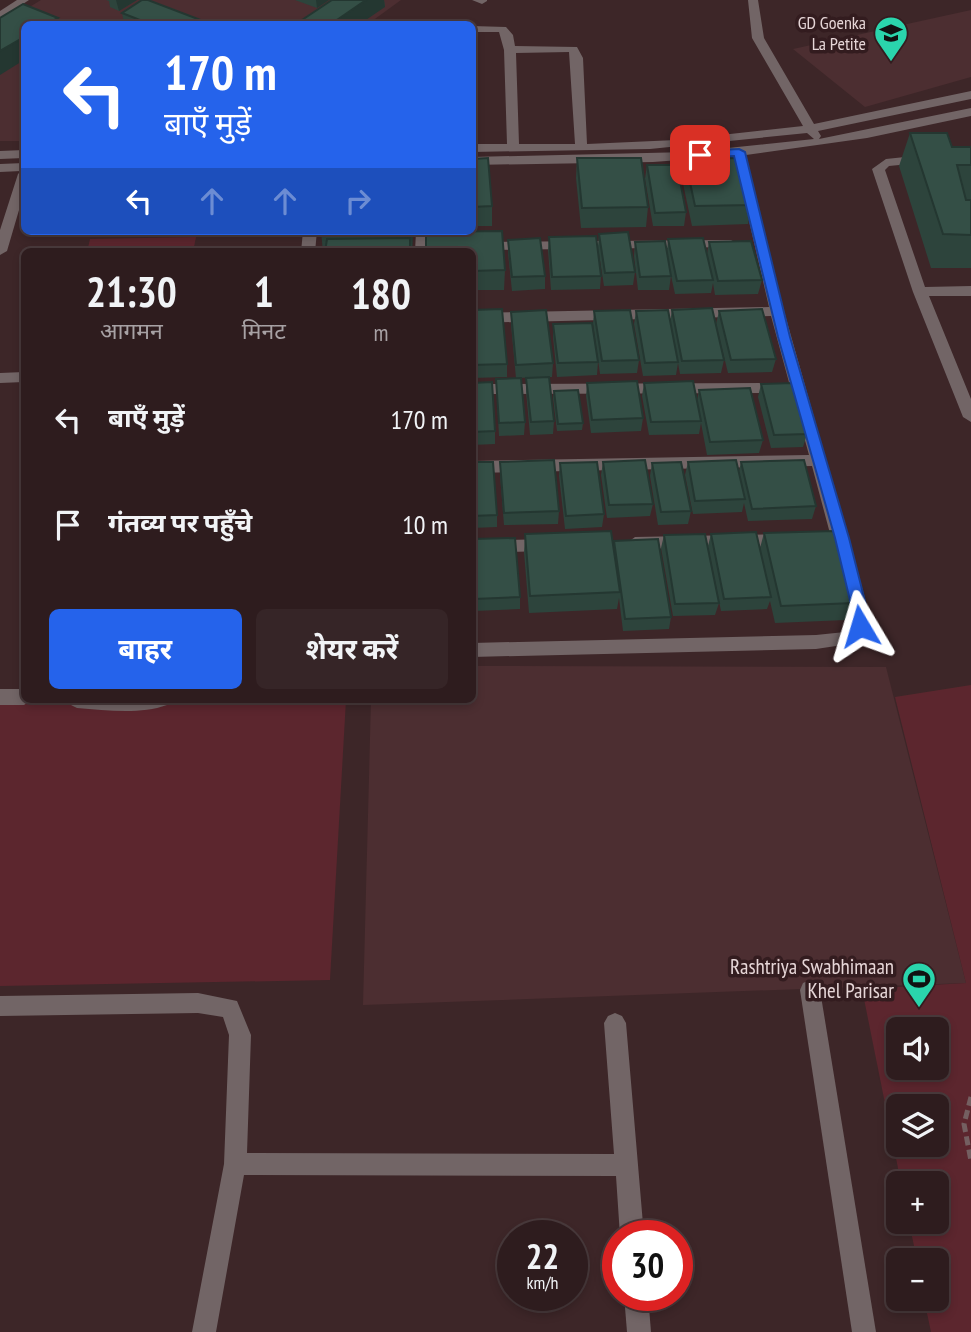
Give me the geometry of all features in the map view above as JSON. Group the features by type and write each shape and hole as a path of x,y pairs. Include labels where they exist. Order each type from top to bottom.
{"street":[{"path":"3,11 24,0"},
{"path":"753,0 758,38 818,142"},
{"path":"476,29 502,29 507,35 510,50 513,147"},
{"path":"510,50 573,49 577,58 581,146"},
{"path":"476,148 674,144 811,129 971,95"},
{"path":"933,104 947,118"},
{"path":"476,160 680,156 739,152 818,142 971,112"},
{"path":"476,650 816,642 850,638 860,626 861,617 835,538 819,460 777,311 739,152"},
{"path":"0,155 21,154"},
{"path":"971,154 886,163 878,169 919,292 971,417"},
{"path":"0,168 21,167"},
{"path":"0,251 21,184"},
{"path":"463,246 761,244"},
{"path":"919,292 971,291"},
{"path":"476,317 777,311"},
{"path":"0,378 21,377"},
{"path":"476,389 798,388"},
{"path":"476,467 819,460"},
{"path":"623,543 801,539"},
{"path":"476,547 568,545"},
{"path":"0,697 21,697"},
{"path":"114,703 135,703"},
{"path":"810,990 864,1332"},
{"path":"0,1006 198,1003 230,1008 240,1035 235,1164 204,1332"},
{"path":"615,1023 631,1220"},
{"path":"235,1164 626,1165"},
{"path":"637,1311 639,1332"}],"path":[{"path":"971,1097 964,1124 971,1161"}],"shaded area":[{"path":"41,0 401,0 372,21 21,21 21,141 0,141 0,25"},
{"name":"GD Goenka La Petite","path":"971,10 971,77 865,107 793,49"},
{"path":"196,237 194,248 88,248 90,239"},
{"path":"476,666 886,667 966,983 363,1005 371,703 476,703"},
{"name":"Rashtriya Swabhimaan Khel Parisar","path":"971,685 971,1332 931,1332 927,1311 949,1311 949,1248 914,1248 912,1234 949,1234 949,1171 899,1171 896,1157 949,1157 949,1094 886,1094 886,1108 862,989 966,983 895,697"},
{"path":"21,698 21,703 346,703 330,980 0,986 0,699"}],"building":[{"path":"142,0 148,0 203,21 142,21 122,13"},
{"path":"332,0 366,0 335,21 300,21"},
{"path":"23,4 58,18 52,21 21,21 21,39 0,51 0,18"},
{"path":"910,133 947,133 952,147 971,147 971,165 957,165 966,200 971,200 971,235 943,234"},
{"path":"488,158 492,206 476,207 476,159"},
{"path":"577,158 641,158 648,207 582,208"},
{"path":"740,158 752,205 695,206 685,159"},
{"path":"647,165 677,165 686,212 655,213"},
{"path":"476,231 502,231 505,270 476,271 476,248 426,248 426,235 476,235"},
{"path":"628,232 635,272 605,273 599,234"},
{"path":"596,236 601,276 552,277 549,237"},
{"path":"410,238 410,248 326,248 327,239"},
{"path":"540,238 545,276 512,277 508,240"},
{"path":"703,238 713,280 677,281 668,239"},
{"path":"665,241 671,276 640,277 635,242"},
{"path":"751,241 762,280 718,281 709,242"},
{"path":"712,308 724,360 682,361 672,310"},
{"path":"502,309 507,364 476,365 476,310"},
{"path":"762,309 776,359 731,360 719,311"},
{"path":"546,310 553,363 516,365 511,312"},
{"path":"630,310 639,360 602,361 594,311"},
{"path":"668,310 678,362 645,363 636,311"},
{"path":"592,323 598,362 558,363 553,324"},
{"path":"549,377 554,421 531,422 526,378"},
{"path":"521,378 525,422 499,423 496,379"},
{"path":"637,381 643,418 592,420 587,383"},
{"path":"693,381 701,421 651,422 644,383"},
{"path":"492,382 495,431 476,432 476,383"},
{"path":"793,383 807,434 774,435 761,384"},
{"path":"750,388 763,440 710,442 699,390"},
{"path":"578,390 583,423 558,424 554,391"},
{"path":"554,460 559,511 504,513 500,462"},
{"path":"645,460 653,504 609,505 603,462"},
{"path":"736,460 745,499 695,501 688,462"},
{"path":"804,460 816,506 752,509 741,462"},
{"path":"476,462 493,462 497,515 476,516"},
{"path":"597,462 604,514 566,516 560,463"},
{"path":"681,462 691,511 661,512 652,463"},
{"path":"611,531 620,592 530,596 525,534"},
{"path":"834,531 854,603 781,606 764,533"},
{"path":"756,532 771,597 724,599 711,534"},
{"path":"705,534 719,603 675,604 664,535"},
{"path":"515,538 520,597 476,599 476,539"},
{"path":"658,539 671,617 625,619 614,541"}],"place":[{"name":"GD Goenka La Petite","path":"891,63"},
{"name":"Rashtriya Swabhimaan Khel Parisar","path":"919,1009"}],"route":[{"path":"700,155 739,152 784,337 842,538 861,617 860,626"}]}
